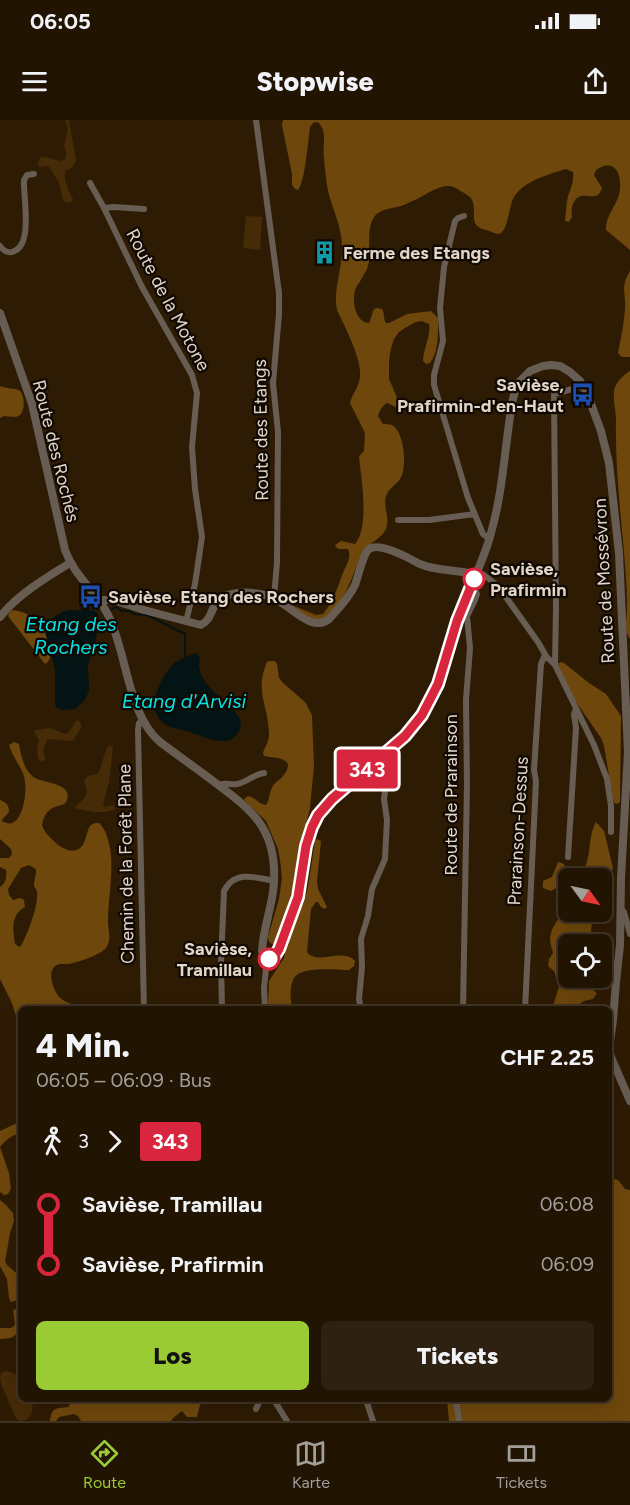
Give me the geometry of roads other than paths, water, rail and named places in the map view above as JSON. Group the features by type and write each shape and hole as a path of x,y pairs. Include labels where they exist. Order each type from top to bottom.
{"street":[{"name":"Route des Etangs","path":"256,120 279,293 273,383 278,432 277,562 274,598"},
{"path":"0,246 10,252 18,248 24,240 26,232 24,180 27,175 34,174"},
{"name":"Route de la Motone","path":"90,183 142,287 192,375 197,390 192,452 202,537 195,584 186,621"},
{"name":"Route de la Motone","path":"104,208 144,209"},
{"path":"464,216 458,218 454,223 445,257 440,308 443,341 434,375 434,385 464,485 484,536 490,539"},
{"name":"Route des Rochés","path":"0,313 32,404 63,546 70,563 100,601 111,620 142,720"},
{"name":"Route de Mossévron","path":"267,959 272,959 278,952 298,897 308,840 318,815 337,794 414,726 428,705 441,676 457,621 490,539 499,500 512,403 519,382 530,370 543,366 560,366 574,374 583,386 598,422 608,455 619,553 628,752 620,949 612,1022"},
{"path":"555,665 554,394 583,386"},
{"path":"398,520 429,520 475,514"},
{"path":"100,601 113,600 201,625 210,617 215,603 223,597 230,594 248,593 274,598 305,619 318,623 327,622 340,606 353,588 368,550 375,547 403,555 425,566 484,575 498,586 545,655 555,665 594,745 607,779 611,806 611,832"},
{"path":"0,617 25,594 70,563"},
{"name":"Route de Prarainson","path":"463,1006 467,784 466,700 470,648 467,616 477,594 470,588"},
{"name":"Prarainson-Dessus","path":"525,1006 536,781 534,770 541,663 545,655"},
{"path":"568,857 576,709"},
{"path":"142,720 156,739 244,805 264,829 273,853 274,881 262,947 267,959 265,1006"},
{"name":"Chemin de la Forêt Plane","path":"142,720 138,730 144,1006"},
{"path":"360,1006 361,939 368,916 372,889 385,859 387,817 384,799 389,762 386,753"},
{"path":"218,785 221,783 239,784 264,773"},
{"path":"222,1006 224,891 229,883 238,877 274,881"},
{"path":"620,909 624,912 630,934"},
{"name":"Route de Mossévron","path":"612,1059 630,1101"},
{"path":"256,1409 259,1402"},
{"path":"275,1402 287,1421"},
{"path":"367,1402 373,1421"},
{"path":"456,1402 459,1421"}],"water":[{"name":"Etang des Rochers","path":"68,610 97,612 99,621 88,666 89,690 85,700 75,709 62,710 55,705 55,669 44,628 45,623"},
{"name":"Etang d'Arvisi","path":"197,653 204,680 229,705 240,721 240,729 230,740 208,739 171,727 162,722 155,710 160,684 171,666"}],"waterway":[{"path":"109,611 116,607 122,611 147,615 185,634 185,657"}],"place":[{"name":"Ferme des Etangs","path":"325,253"},
{"name":"Savièse, Prafirmin-d'en-Haut","path":"582,395"},
{"name":"Savièse, Prafirmin","path":"474,579"},
{"name":"Savièse, Etang des Rochers","path":"90,597"},
{"name":"Savièse, Tramillau","path":"269,959"}]}
